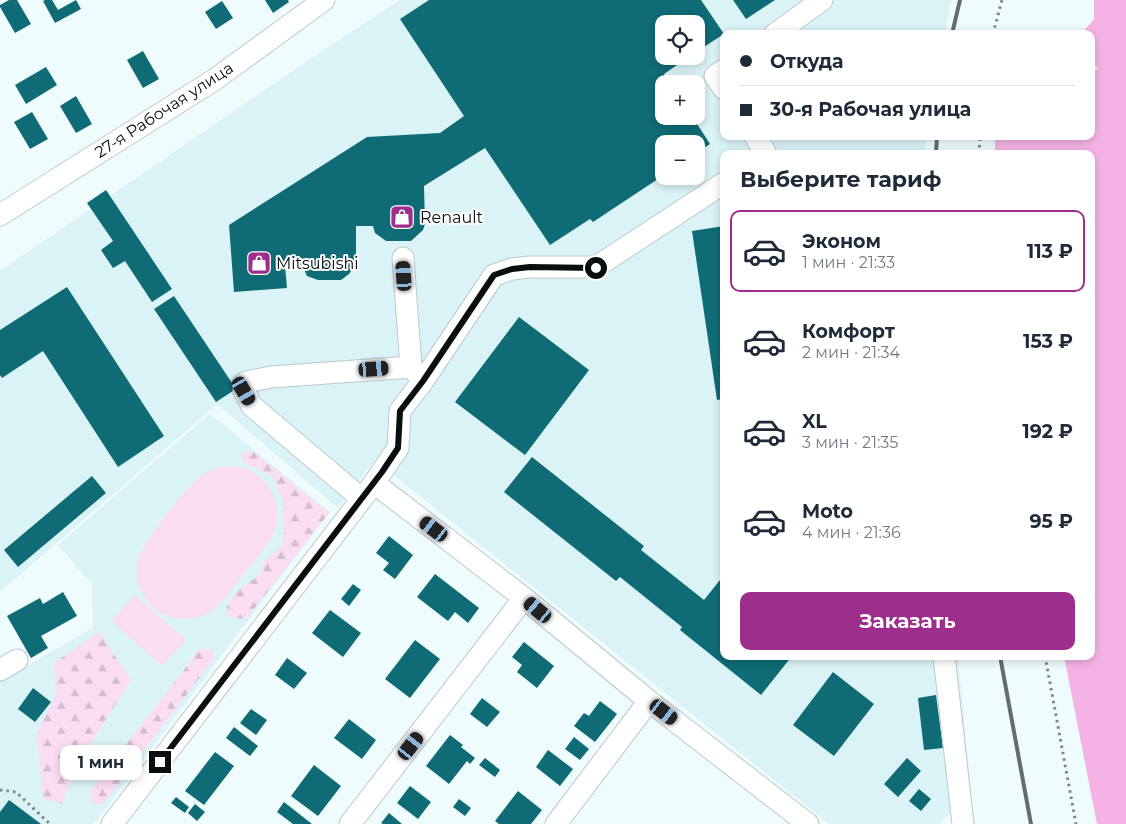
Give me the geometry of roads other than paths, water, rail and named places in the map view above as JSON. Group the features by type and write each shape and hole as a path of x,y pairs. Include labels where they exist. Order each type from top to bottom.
{"street":[{"name":"27-я Рабочая улица","path":"0,215 214,80 324,0"},
{"path":"781,30 822,0"},
{"path":"720,73 715,76 720,83"},
{"path":"112,824 368,491 398,448 400,411 417,374 494,275 512,269 530,267 596,268 720,186"},
{"path":"403,258 417,374"},
{"path":"417,374 271,377 246,382 244,391 252,406 368,491 524,598 797,821"},
{"path":"350,824 524,598"},
{"path":"944,660 963,823"},
{"path":"556,824 649,701"}],"railway":[{"path":"953,30 960,0"},
{"path":"936,150 937,140"},
{"path":"1001,660 1031,824"}],"place":[{"name":"Renault","path":"402,217"},
{"name":"Mitsubishi","path":"259,263"}]}
